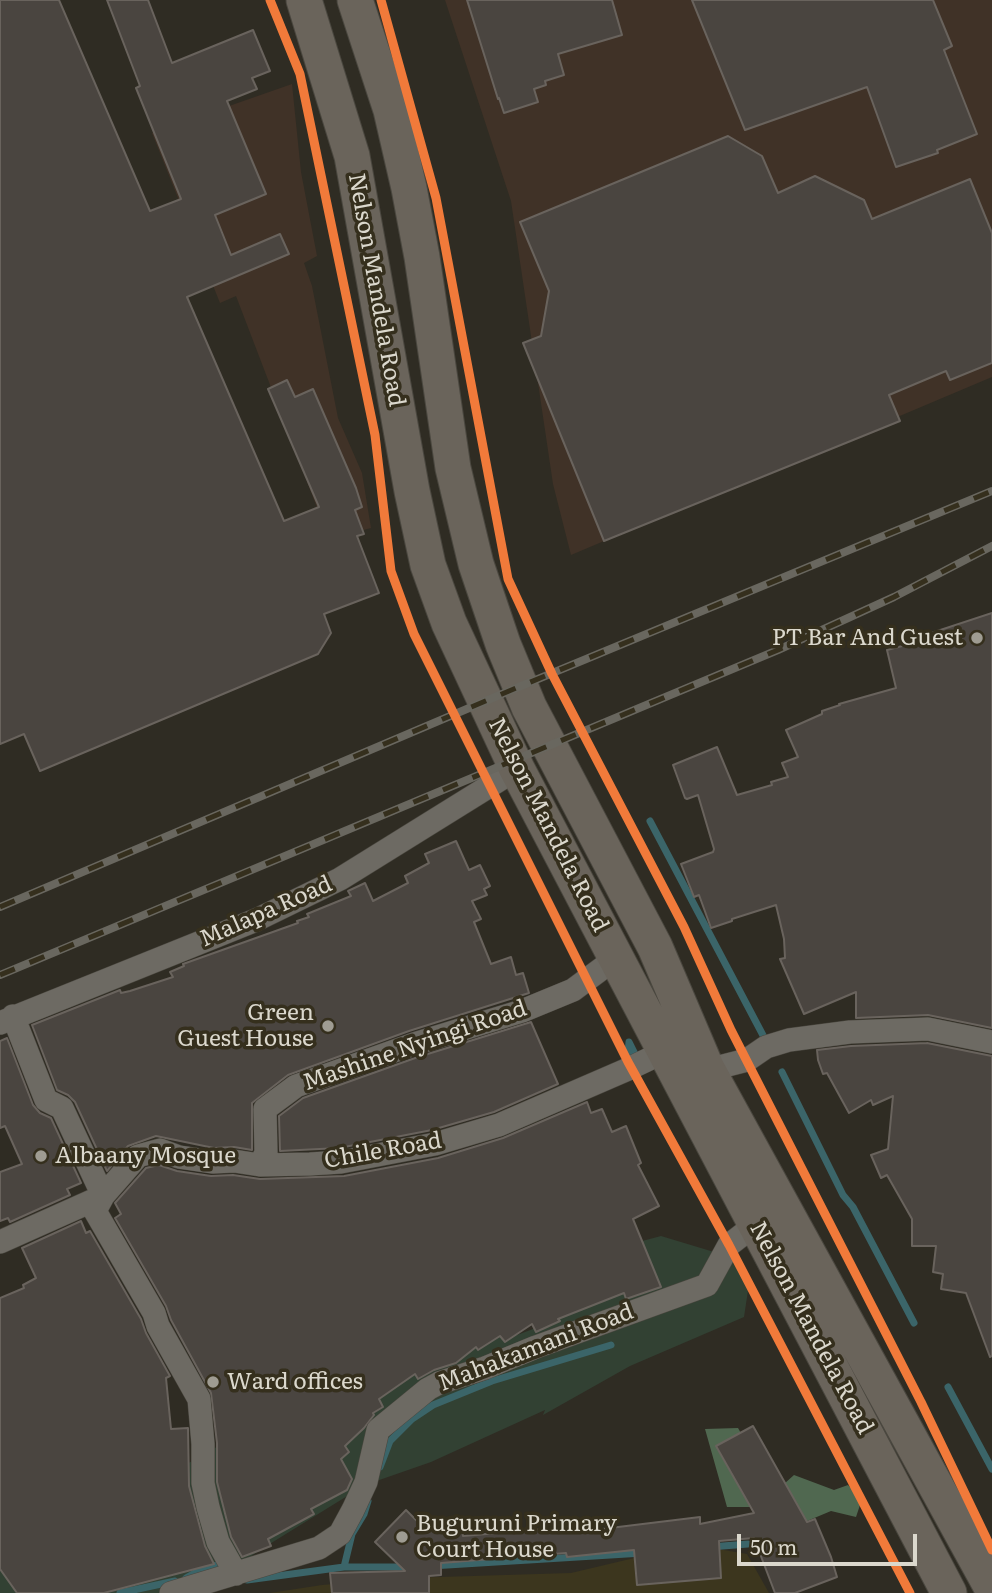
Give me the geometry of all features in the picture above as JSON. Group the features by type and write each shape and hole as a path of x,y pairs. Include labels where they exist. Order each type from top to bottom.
{"main road":[{"name":"Nelson Mandela Road","path":"304,0 352,156 412,491 428,565 449,623 517,769 616,958 684,1066 992,1588"},
{"name":"Nelson Mandela Road","path":"355,0 391,110 409,188 422,257 453,468 476,564 503,644 529,707 655,947 684,1066 757,1224 949,1593"}],"street":[{"name":"Malapa Road","path":"7,1020 268,915 340,879 517,769"},
{"name":"Mashine Nyingi Road","path":"260,1165 266,1153 265,1109 296,1086 414,1044 535,1006 573,990 616,958"},
{"path":"7,1020 46,1100 62,1108 103,1196 95,1211 154,1313 158,1326 199,1399 203,1483 208,1507 218,1542 236,1574"},
{"name":"Chile Road","path":"0,1242 103,1196 138,1156 160,1150 192,1159 260,1165 341,1162 435,1144 499,1125 638,1065 684,1066 747,1060 766,1047 789,1040 850,1032 928,1029 992,1042"},
{"name":"Mahakamani Road","path":"171,1593 319,1548 340,1534 366,1482 378,1430 428,1389 439,1382 485,1368 707,1284 730,1245 757,1224"}],"shaded area":[{"path":"445,0 992,0 992,377 571,555 553,484 511,201"},
{"path":"292,84 301,172 317,256 304,263 312,286 338,418 362,473 371,528 329,539 236,296 220,303 152,133"},
{"path":"718,1549 747,1554 769,1593 270,1593 322,1585 407,1578 571,1573 647,1555"}],"green space":[{"path":"661,1236 724,1255 742,1268 749,1284 744,1317 630,1366 543,1415 545,1410 431,1462 365,1485 260,1550 197,1593 0,1593 0,1551 199,1458 250,1426 454,1341 517,1335 560,1319 631,1244"},
{"path":"738,1428 775,1492 794,1475 834,1490 848,1485 862,1499 856,1517 831,1511 788,1529 751,1507 727,1507 705,1429"}],"building":[{"path":"0,0 59,0 150,211 181,199 136,88 140,86 107,0 148,0 172,63 253,30 270,71 252,78 257,89 227,101 266,194 215,215 231,255 280,234 289,254 187,297 284,521 319,507 268,389 287,380 295,397 313,389 356,488 362,507 355,510 364,534 357,536 379,593 324,614 331,633 318,654 40,771 24,734 0,744"},
{"path":"467,0 612,0 622,35 558,54 564,75 545,81 546,85 534,89 538,102 504,113"},
{"path":"692,0 933,0 952,46 944,50 977,134 937,150 938,153 896,167 867,87 745,130"},
{"path":"728,136 762,156 778,193 815,176 864,200 872,219 970,179 992,233 992,363 950,380 946,371 889,395 900,421 604,541 523,343 541,336 549,291 520,222"},
{"path":"992,613 992,1028 928,1015 856,1018 856,992 804,1014 780,959 785,958 784,939 776,905 711,928 699,895 694,897 681,864 713,852 714,849 698,795 685,798 673,765 717,747 737,795 772,785 771,782 788,777 782,763 798,757 786,730 839,704 896,688 887,650 921,641 919,637"},
{"path":"456,841 469,870 480,865 490,886 484,889 487,895 472,901 481,919 474,922 491,964 511,957 516,975 523,973 529,993 409,1031 288,1075 252,1103 252,1150 214,1148 156,1136 128,1146 107,1171 75,1102 57,1090 32,1025 120,990 121,993 130,991 173,977 170,972 184,966 183,964 298,923 297,921 309,917 307,914 351,896 348,891 365,883 373,901 408,883 405,876 429,863 425,854"},
{"path":"531,1022 558,1084 494,1112 432,1130 339,1148 280,1151 279,1116 303,1098 418,1057"},
{"path":"7,1038 33,1105 40,1113 51,1118 81,1183 67,1189 70,1195 10,1222 8,1218 0,1221 0,1172 22,1164 5,1126 0,1128 0,1041"},
{"path":"927,1043 992,1056 990,1357 966,1293 941,1289 943,1274 933,1272 936,1246 912,1246 912,1219 887,1175 881,1178 871,1155 888,1149 893,1096 873,1105 871,1100 849,1113 827,1073 823,1074 818,1060 817,1050"},
{"path":"587,1102 591,1113 602,1109 612,1132 626,1126 641,1163 638,1165 659,1206 633,1219 661,1287 626,1299 624,1293 558,1319 560,1321 536,1332 532,1324 505,1342 500,1336 478,1350 476,1347 456,1363 418,1379 415,1374 379,1399 383,1407 373,1413 364,1428 345,1446 349,1452 341,1459 352,1479 347,1490 311,1509 314,1514 268,1539 271,1546 242,1557 231,1537 217,1482 217,1443 211,1393 166,1306 115,1218 121,1214 115,1203 146,1168 159,1165 177,1171 211,1176 233,1175 260,1179 344,1176 438,1158 503,1138"},
{"path":"81,1221 86,1233 90,1231 141,1319 170,1376 166,1378 171,1429 188,1428 189,1486 205,1546 214,1564 104,1593 17,1593 0,1569 0,1298 24,1288 23,1285 36,1278 22,1248"},
{"path":"753,1426 807,1522 815,1519 837,1577 795,1593 775,1593 754,1538 719,1541 721,1578 637,1585 634,1550 567,1557 566,1553 441,1563 441,1575 429,1576 429,1593 332,1593 330,1573 405,1571 375,1542 406,1510 417,1521 449,1518 450,1523 462,1522 463,1536 568,1527 569,1533 700,1517 700,1524 754,1513 716,1446"}],"waterway":[{"path":"650,821 766,1041"},
{"path":"627,1064 629,1042 637,1058"},
{"path":"782,1072 843,1195 853,1207 914,1323"},
{"path":"380,1467 390,1441 412,1419 433,1405 492,1381 611,1345"},
{"path":"948,1387 992,1469"},
{"path":"344,1567 352,1534 368,1501"},
{"path":"710,1547 748,1544"},
{"path":"431,1566 643,1553"},
{"path":"186,1578 202,1569 227,1562"},
{"path":"247,1580 344,1567 409,1567"},
{"path":"120,1593 175,1581"}],"railway":[{"path":"0,907 521,686 992,491"},
{"path":"0,975 778,650 894,597 992,546"}],"cycle path":[{"path":"270,0 300,74 375,435 391,571 414,634 628,1062 729,1245 910,1593"},
{"path":"381,0 436,198 508,579 552,674 684,927 731,1030 921,1402 992,1550"}],"place":[{"name":"PT Bar And Guest","path":"977,638"},
{"name":"Green Guest House","path":"328,1026"},
{"name":"Albaany Mosque","path":"41,1156"},
{"name":"Ward offices","path":"213,1382"},
{"name":"Buguruni Primary Court House","path":"402,1537"}]}
